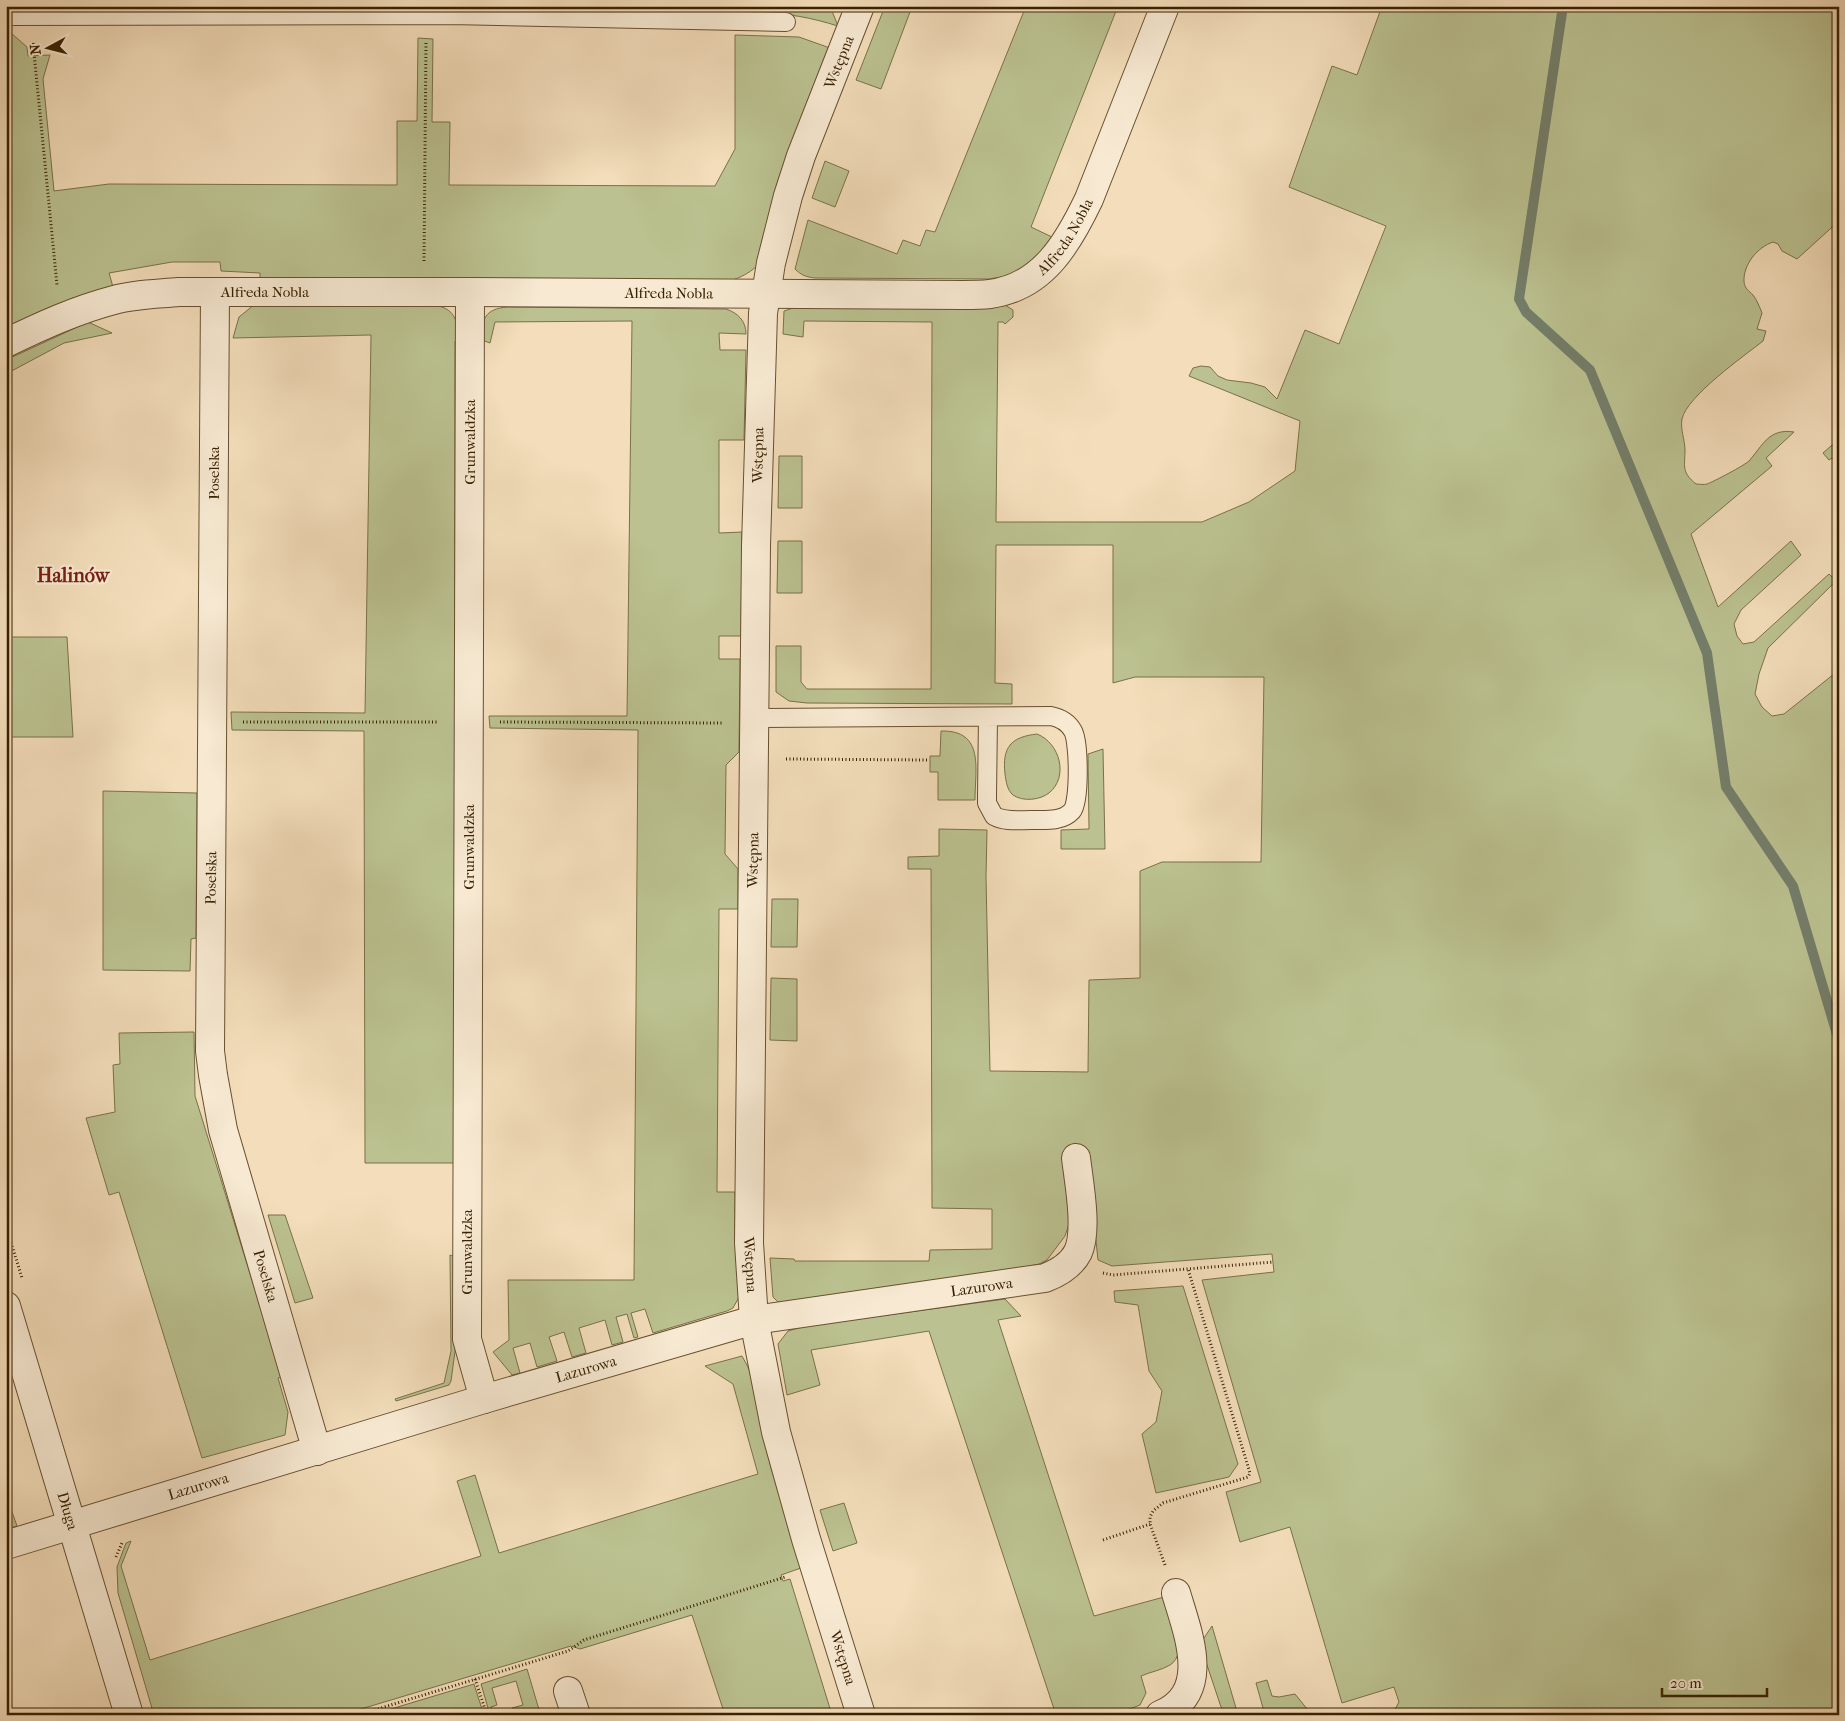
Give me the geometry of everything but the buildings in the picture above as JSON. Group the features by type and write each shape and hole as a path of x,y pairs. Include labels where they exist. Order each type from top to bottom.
{"street":[{"name":"Wstępna","path":"860,6 796,172 775,247 765,294 761,344 749,1233 754,1320 784,1465 861,1715"},
{"name":"Alfreda Nobla","path":"6,343 60,318 115,300 145,295 215,292 990,294 1010,289 1027,281 1056,256 1077,224 1089,199 1166,6"},
{"name":"Poselska","path":"215,292 210,1051 223,1130 316,1450"},
{"name":"Grunwaldzka","path":"470,292 467,1339 484,1399"},
{"path":"1069,1264 1077,1253 1082,1240 1081,1199 1076,1158"},
{"name":"Lazurowa","path":"6,1545 484,1399 754,1320 1044,1278 1057,1273 1069,1264"},
{"name":"Długa","path":"6,1306 130,1715"},
{"path":"1160,1715 1178,1704 1187,1694 1193,1670 1186,1626 1176,1593"}],"lane":[{"path":"6,16 126,11 786,22"},
{"path":"755,718 988,716 1051,716 1065,721 1070,726 1077,746 1076,800 1071,811 1065,816 1048,820 1006,820 994,816 987,804 986,796 988,716"}],"path":[{"path":"33,39 60,318"},
{"path":"424,293 426,41"},
{"path":"780,758 929,760"},
{"path":"6,1226 23,1282"},
{"path":"1069,1264 1113,1276 1273,1262"},
{"path":"1176,1593 1150,1524 1150,1517 1153,1511 1163,1503 1232,1483 1248,1477 1250,1474 1188,1269"},
{"path":"1103,1540 1150,1524"},
{"path":"115,1560 122,1543 126,1539"},
{"path":"358,1715 568,1651 584,1640 782,1578"},
{"path":"475,1679 485,1709"}],"green space":[{"path":"636,6 672,6 669,10 639,10"},
{"path":"755,6 830,6 838,26 800,16 760,13"},
{"path":"885,6 895,6 910,12 881,89 856,80"},
{"path":"1026,6 1118,6 1031,227 1054,238 1021,271 989,279 815,278 797,271 795,269 808,220 897,254 903,240 920,246 926,230 935,232"},
{"path":"1382,6 1839,6 1839,221 1797,259 1782,251 1778,244 1773,242 1767,244 1753,257 1746,269 1744,282 1746,288 1756,299 1762,313 1757,329 1766,331 1763,341 1730,366 1694,399 1682,419 1682,431 1685,446 1686,472 1696,484 1710,483 1746,463 1772,435 1785,431 1794,432 1766,458 1772,466 1691,534 1718,607 1791,541 1801,555 1741,610 1734,624 1737,636 1743,644 1754,642 1829,574 1836,581 1768,648 1759,674 1755,694 1762,707 1772,716 1784,714 1839,670 1839,1715 1392,1715 1399,1702 1394,1687 1342,1703 1290,1527 1240,1542 1226,1492 1261,1482 1202,1280 1274,1272 1272,1254 1112,1266 1098,1260 1087,1155 1070,1200 1069,1224 1065,1236 1047,1260 1039,1264 987,1275 779,1303 773,1297 770,1258 794,1259 795,1261 929,1261 930,1250 992,1249 992,1209 932,1208 931,869 908,869 908,857 939,856 939,829 987,830 986,877 990,1071 1088,1072 1089,980 1140,978 1140,871 1162,862 1261,862 1264,677 1135,677 1113,683 1113,545 996,545 995,683 1012,684 1012,704 807,703 789,701 776,692 776,646 801,646 801,682 807,689 931,689 932,322 804,321 803,337 783,334 784,311 796,307 1002,303 1013,310 1013,317 1005,324 998,322 996,522 1202,522 1249,502 1295,471 1300,421 1189,376 1193,368 1201,366 1210,367 1218,376 1227,380 1265,387 1277,399 1305,330 1339,344 1386,226 1289,187 1332,66 1357,75"},
{"path":"11,33 27,47 28,56 50,55 43,79 54,191 109,184 397,185 397,121 417,121 418,38 433,39 432,122 450,122 449,185 715,186 735,149 735,35 799,37 830,48 757,266 744,275 730,281 260,278 260,273 221,271 220,262 172,262 109,273 113,287 73,298 6,331 6,217 8,216 6,209 6,34"},
{"path":"825,161 849,171 835,207 812,198"},
{"path":"255,304 433,305 451,312 458,327 460,341 455,341 454,1163 365,1163 364,731 232,730 231,712 365,713 371,335 233,338 239,317"},
{"path":"507,307 726,309 740,318 746,329 746,334 719,333 720,350 746,350 744,440 719,440 719,533 742,532 741,636 719,636 719,659 740,659 739,752 726,765 725,854 738,869 738,909 719,909 717,1192 735,1192 735,1232 739,1297 733,1308 727,1311 653,1333 645,1309 631,1313 638,1337 634,1338 627,1314 616,1317 623,1342 612,1345 605,1320 579,1328 586,1353 572,1357 564,1332 549,1337 557,1361 537,1367 530,1343 513,1348 520,1373 512,1375 493,1352 509,1340 508,1280 634,1280 638,730 490,728 489,716 627,716 632,321 495,322 490,343 482,340 482,326 486,316 494,310"},
{"path":"88,322 112,333 64,343 6,374 6,360"},
{"path":"1839,439 1839,458 1835,461 1832,458 1829,460 1823,453"},
{"path":"779,456 802,456 802,508 778,508"},
{"path":"778,541 802,541 802,593 777,593"},
{"path":"6,637 67,637 73,737 6,737"},
{"path":"941,731 955,732 965,737 971,744 976,764 975,800 938,800 938,772 930,772 930,756 940,756"},
{"path":"1037,734 1045,738 1056,752 1059,761 1059,778 1049,793 1041,797 1022,799 1013,795 1008,788 1004,765 1005,757 1010,745 1015,741 1028,735"},
{"path":"1103,749 1105,849 1061,849 1061,830 1089,829 1088,754"},
{"path":"103,791 197,793 196,938 191,939 190,971 103,970"},
{"path":"772,899 798,899 797,947 771,947"},
{"path":"771,978 797,979 797,1041 770,1040"},
{"path":"194,1032 195,1096 282,1377 278,1378 288,1412 285,1435 202,1458 119,1192 109,1195 86,1118 115,1112 113,1065 120,1064 119,1033"},
{"path":"268,1215 285,1215 313,1298 295,1303"},
{"path":"450,1255 455,1257 456,1344 451,1381 449,1385 396,1401 395,1399 444,1383 451,1351"},
{"path":"1183,1286 1238,1464 1229,1477 1156,1493 1142,1434 1156,1422 1162,1391 1149,1371 1138,1305 1115,1302 1114,1291"},
{"path":"1005,1299 1021,1316 998,1320 1094,1616 1164,1597 1176,1633 1178,1652 1176,1659 1167,1667 1141,1676 1146,1693 1140,1705 1114,1715 1056,1715 929,1331 811,1350 820,1385 787,1395 778,1344 788,1331 806,1326"},
{"path":"742,1356 752,1378 770,1464 801,1568 781,1575 783,1581 790,1579 832,1715 725,1715 692,1615 580,1649 571,1646 341,1715 154,1715 118,1593 117,1567 126,1543 131,1541 121,1566 150,1660 481,1556 457,1481 475,1475 499,1553 758,1474 733,1384 705,1366"},
{"path":"844,1503 857,1543 833,1551 820,1510"},
{"path":"11,1509 17,1526 6,1529 6,1511"},
{"path":"1212,1626 1238,1715 1227,1715 1221,1707 1200,1644"},
{"path":"527,1669 540,1713 513,1715 512,1708 523,1705 516,1681 492,1688 497,1705 491,1707 493,1715 371,1715 474,1684 482,1709 488,1708 481,1684"},
{"path":"1267,1680 1272,1696 1279,1697 1295,1694 1312,1715 1265,1715 1256,1683"}],"waterway":[{"path":"1563,6 1519,299 1526,312 1590,370 1707,653 1726,787 1793,886 1839,1041"}],"district":[{"name":"Halinów","path":"73,575"}]}
